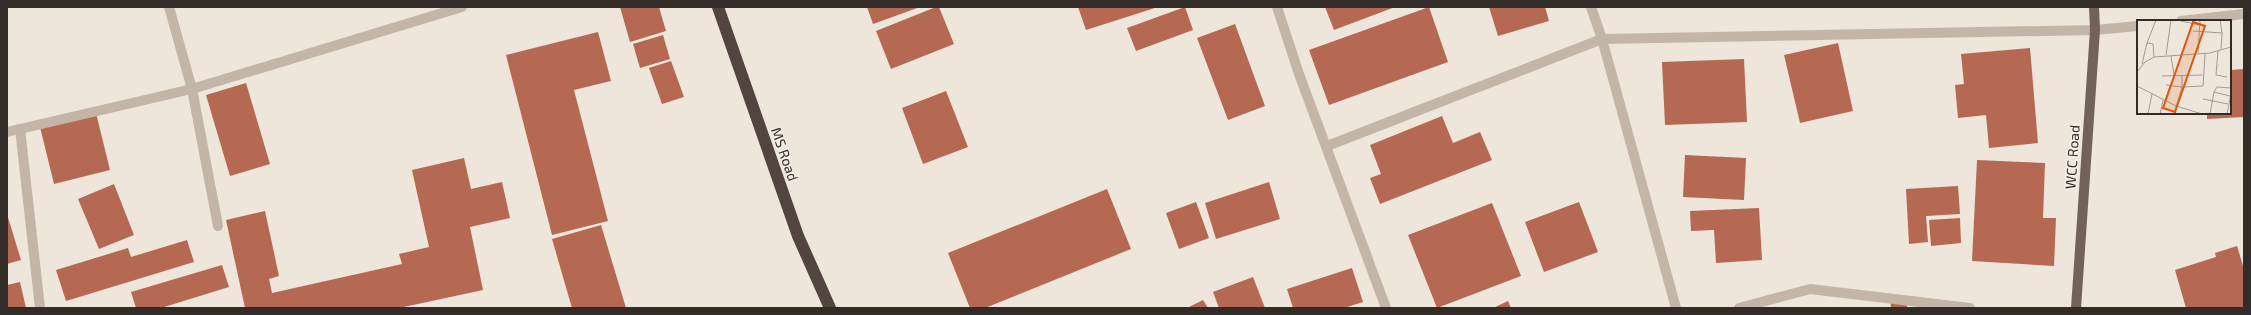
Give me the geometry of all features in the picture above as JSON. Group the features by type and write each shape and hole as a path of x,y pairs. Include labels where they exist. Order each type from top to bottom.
{"highway":[{"name":"MS Road","path":"718,7 798,236 830,308"}],"main road":[{"name":"WCC Road","path":"2076,308 2095,30 2094,7"}],"street":[{"path":"169,7 192,89 218,226"},
{"path":"7,132 192,89 462,7"},
{"path":"1277,7 1299,74 1386,308"},
{"path":"1591,7 1602,39 1676,308"},
{"path":"2190,20 2244,14"},
{"path":"1327,146 1602,39 2095,30 2137,26"},
{"path":"20,128 40,308"},
{"path":"1739,308 1810,289 1970,308"}],"building":[{"path":"620,7 659,7 666,31 630,42"},
{"path":"867,7 920,7 873,24"},
{"path":"939,7 954,44 891,69 876,31"},
{"path":"1078,7 1158,7 1086,30"},
{"path":"1185,7 1193,30 1136,51 1127,28"},
{"path":"1325,7 1395,7 1334,30"},
{"path":"1429,7 1448,62 1329,105 1309,50"},
{"path":"1489,7 1545,7 1549,21 1498,36"},
{"path":"1235,24 1265,106 1228,120 1197,38"},
{"path":"598,32 611,81 574,90 608,221 552,235 506,55"},
{"path":"663,35 670,59 640,68 633,44"},
{"path":"1838,43 1853,111 1800,123 1784,55"},
{"path":"2030,48 2038,143 1989,148 1986,115 1958,118 1955,85 1964,84 1961,54"},
{"path":"1744,59 1747,122 1665,125 1662,62"},
{"path":"671,61 684,97 662,104 649,68"},
{"path":"2244,69 2244,117 2207,119 2207,114 2231,114 2231,70"},
{"path":"246,83 270,164 230,176 206,95"},
{"path":"946,91 968,147 923,164 902,108"},
{"path":"96,113 110,170 54,184 40,127"},
{"path":"1442,116 1453,143 1480,132 1492,160 1380,204 1370,178 1381,174 1370,145"},
{"path":"1685,155 1746,158 1744,200 1683,197"},
{"path":"464,158 471,189 502,182 510,218 470,227 483,290 399,308 245,308 226,220 265,211 279,276 269,279 272,293 402,264 399,254 429,247 412,170"},
{"path":"1977,160 2045,163 2043,218 2056,218 2054,266 1972,261"},
{"path":"1269,182 1280,219 1216,239 1205,203"},
{"path":"114,184 134,235 99,249 78,199"},
{"path":"1958,186 1960,214 1926,216 1928,242 1909,244 1906,189"},
{"path":"1107,189 1131,249 985,308 970,308 948,253"},
{"path":"1196,202 1209,238 1179,249 1166,213"},
{"path":"1579,202 1598,252 1544,272 1525,222"},
{"path":"1492,203 1521,276 1437,308 1408,235"},
{"path":"1759,208 1762,260 1716,263 1714,230 1691,231 1690,211"},
{"path":"7,214 21,260 7,264"},
{"path":"1960,218 1961,243 1931,246 1929,220"},
{"path":"601,225 626,308 572,308 552,239"},
{"path":"187,240 194,262 66,301 56,270 128,248 131,257"},
{"path":"2237,246 2244,269 2244,308 2186,308 2175,270 2216,257 2215,253"},
{"path":"222,265 229,287 161,308 136,308 131,292"},
{"path":"1352,268 1363,302 1344,308 1293,308 1287,289"},
{"path":"1253,277 1265,308 1219,308 1213,292"},
{"path":"20,282 26,308 7,308 7,285"},
{"path":"1907,297 1907,308 1891,308 1890,298"},
{"path":"1203,300 1208,308 1187,308"},
{"path":"1508,301 1511,308 1493,308"}]}
